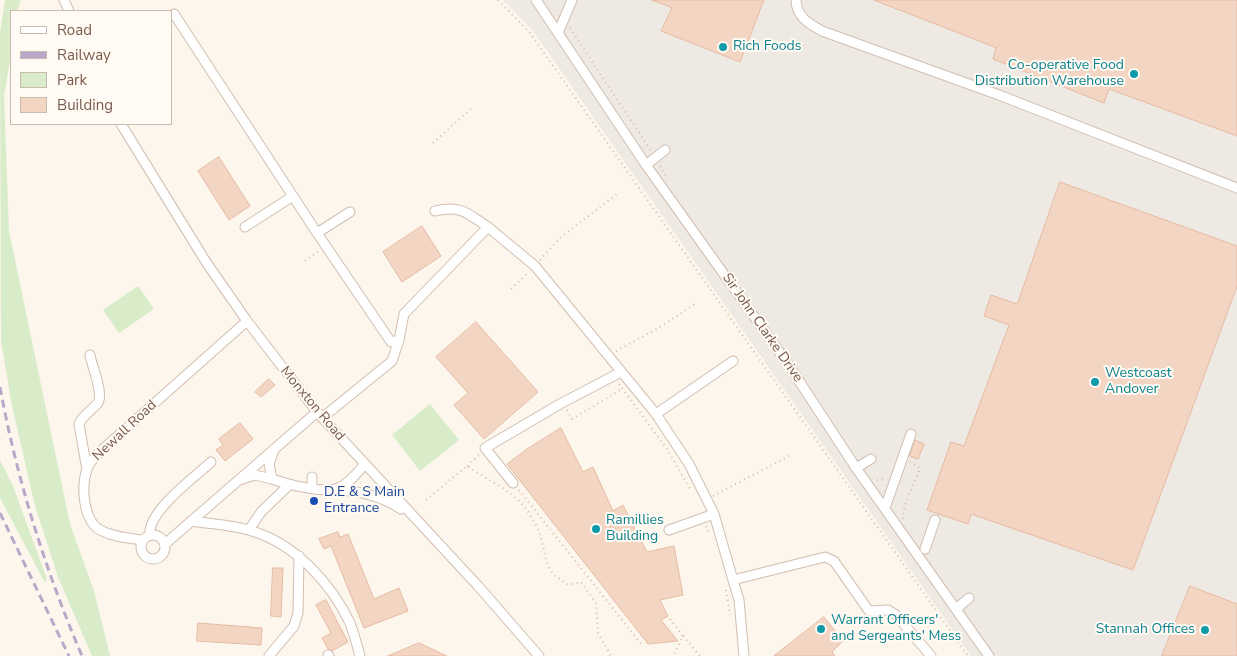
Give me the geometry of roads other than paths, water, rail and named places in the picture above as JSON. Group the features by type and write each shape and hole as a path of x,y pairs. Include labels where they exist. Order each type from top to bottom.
{"street":[{"name":"Sir John Clarke Drive","path":"536,0 646,165 788,364 863,463 885,508 989,656"},
{"path":"558,34 572,0"},
{"path":"796,0 796,9 804,20 822,31 999,95 1237,188"},
{"path":"174,14 317,233 391,342 399,340"},
{"name":"Monxton Road","path":"122,125 169,205 246,321 319,415 479,587 539,656"},
{"path":"646,165 665,150"},
{"path":"245,227 293,196"},
{"path":"435,211 451,208 463,210 488,227 535,266 656,414 689,464 714,514 739,600 744,656"},
{"path":"317,233 350,212"},
{"path":"211,462 161,508 151,525 150,534 142,540 140,546 142,553 151,559 162,555 165,544 239,480 260,459 392,361 399,340 404,314 488,227"},
{"name":"Newall Road","path":"142,540 115,536 100,530 91,522 87,514 85,492 87,470 92,460 104,448 246,321"},
{"path":"87,470 79,424 84,416 97,404 101,396 90,355"},
{"path":"656,414 733,361"},
{"path":"513,483 485,448 553,408 621,372"},
{"path":"885,508 912,434"},
{"path":"272,479 269,464 274,450"},
{"path":"336,490 348,483 364,464"},
{"path":"239,480 255,475 289,485 354,491 395,504 412,516"},
{"path":"312,477 312,487"},
{"path":"249,530 261,512 289,485"},
{"path":"669,530 714,514"},
{"path":"191,520 249,530 273,538 298,556 322,580 340,606 350,624 358,655"},
{"path":"925,549 935,520"},
{"path":"150,534 161,538 165,544"},
{"path":"270,656 294,626 298,613 298,556"},
{"path":"734,580 825,557 834,561 869,611 888,610 896,615 930,656"},
{"path":"956,608 969,598"}],"railway":[{"path":"0,387 15,456 44,557 82,656"},
{"path":"0,513 69,656"}],"place":[{"name":"Rich Foods","path":"723,47"},
{"name":"Co-operative Food Distribution Warehouse","path":"1134,74"},
{"name":"Westcoast Andover","path":"1095,382"},
{"name":"D.E & S Main Entrance","path":"314,501"},
{"name":"Ramillies Building","path":"596,529"},
{"name":"Warrant Officers' and Sergeants' Mess","path":"821,629"},
{"name":"Stannah Offices","path":"1205,630"}]}
